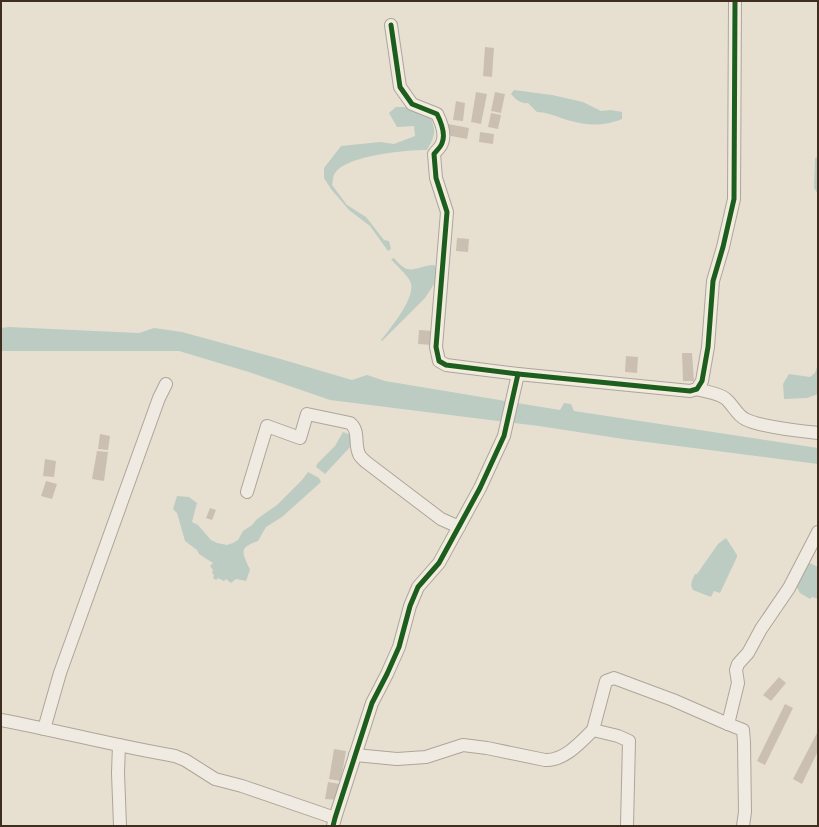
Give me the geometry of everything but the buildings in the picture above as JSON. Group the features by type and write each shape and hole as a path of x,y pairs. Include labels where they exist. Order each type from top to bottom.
{"street":[{"path":"697,389 702,381 708,347 713,281 723,247 734,199 735,1"},
{"path":"391,25 400,86 412,104 437,114 444,134 442,143 434,154 436,178 446,212 436,347 439,361 446,365 517,379 690,391 697,389 725,398 740,416 746,420 755,423 818,433"},
{"path":"1,720 175,756 185,760 214,779 242,786 334,822 372,703 387,674 398,647 410,606 418,587 439,563 480,488 504,436 517,379"},
{"path":"44,729 60,673 156,405 166,384"},
{"path":"247,492 267,426 300,438 307,414 350,423 353,425 356,431 360,455 366,462 441,519 459,528"},
{"path":"728,724 738,683 736,670 738,664 748,653 761,629 789,588 818,532"},
{"path":"355,755 397,759 426,757 463,745 487,748 545,760 553,760 568,752 583,741 593,730 606,681 614,678 673,700 743,730 745,812 743,826"},
{"path":"593,730 618,736 629,741 628,826"},
{"path":"119,745 118,772 120,826"}],"shaded area":[{"path":"514,90 552,95 583,102 601,111 611,110 622,112 622,119 606,124 584,124 537,112 528,103 521,102 514,98 511,94"},
{"path":"396,107 408,107 430,115 434,133 427,150 378,155 352,162 342,167 335,173 332,185 347,205 366,217 384,240 389,241 391,249 388,251 370,226 349,210 331,189 324,178 324,168 341,146 380,142 394,144 415,136 414,126 397,127 389,113"},
{"path":"818,157 818,194 814,188 815,158"},
{"path":"394,258 404,268 408,269 434,265 438,269 438,278 425,298 382,341 381,340 402,312 410,295 410,281 391,259"},
{"path":"9,327 139,333 154,328 182,332 352,380 367,375 385,381 560,410 564,403 571,404 574,411 818,448 818,464 623,439 539,426 330,400 252,373 179,351 1,351 1,328"},
{"path":"818,364 818,394 807,398 784,399 783,384 789,374 810,377 815,373"},
{"path":"343,432 351,435 353,441 351,446 325,474 316,467 317,464 335,446"},
{"path":"308,472 319,478 321,482 282,517 266,527 258,541 244,549 244,555 250,570 246,581 236,579 231,583 226,579 224,581 218,578 216,580 213,578 213,570 210,566 213,563 199,554 197,550 185,541 177,513 173,509 177,496 189,497 197,503 192,522 198,525 211,540 227,545 238,540 243,531 277,505"},
{"path":"726,538 737,557 720,593 714,591 711,597 693,590 691,584 695,574 697,574 718,544"},
{"path":"810,563 818,567 818,599 812,597 810,599 800,593 795,584 805,567"}],"cycle path":[{"path":"333,826 372,703 399,647 410,606 418,587 439,563 480,488 504,436 518,374 690,391 697,389 702,381 708,347 713,281 723,247 734,199 735,1"},
{"path":"391,25 400,87 412,104 437,114 443,132 443,139 440,147 434,154 436,178 447,212 436,347 439,361 446,365 518,374"}]}
